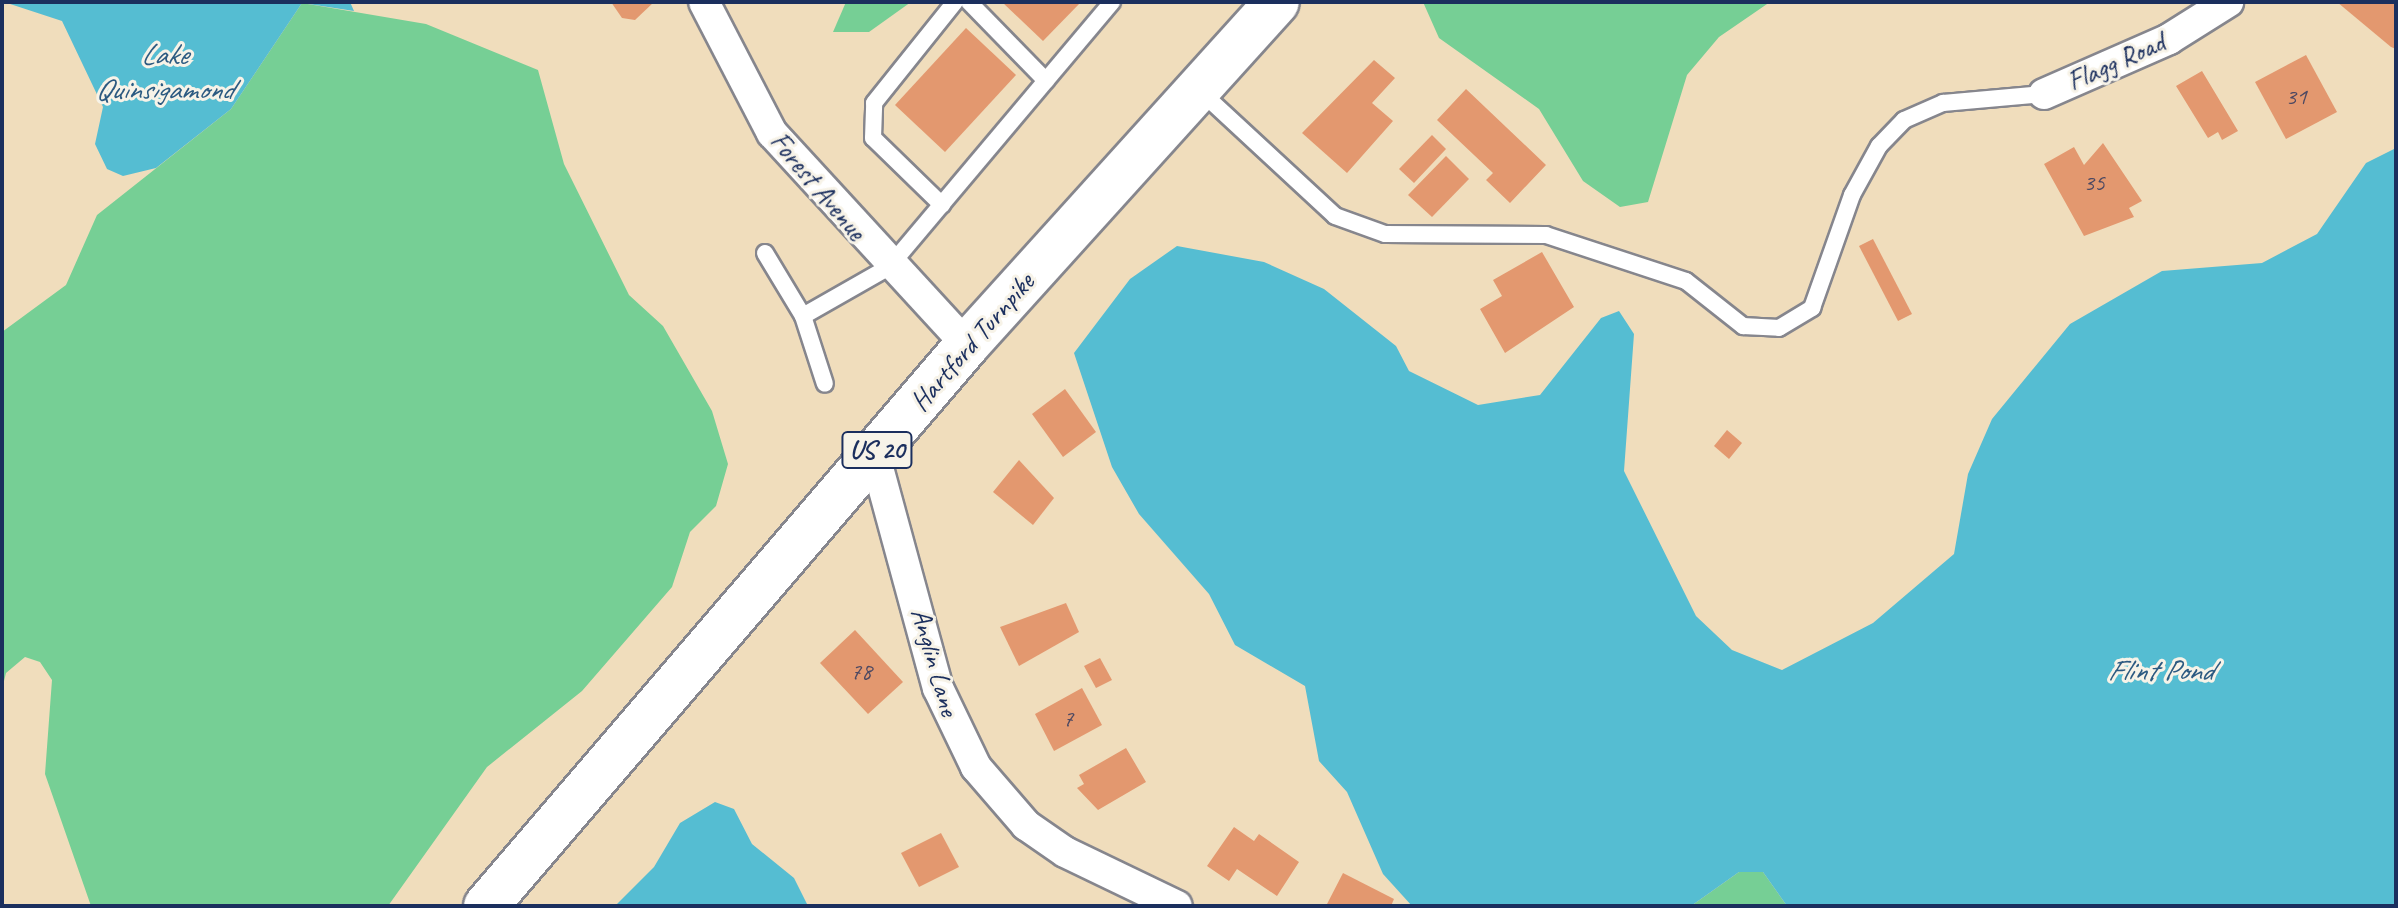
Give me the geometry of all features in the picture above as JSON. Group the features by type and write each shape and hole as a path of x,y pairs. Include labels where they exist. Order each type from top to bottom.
{"main road":[{"name":"Hartford Turnpike","path":"486,906 967,345 1277,2"}],"street":[{"name":"Forest Avenue","path":"704,2 772,133 889,267 967,345"},
{"name":"Flagg Road","path":"2044,94 2169,39 2228,2"},
{"name":"Anglin Lane","path":"874,453 938,688 976,767 1026,825 1065,852 1177,906"}],"lane":[{"path":"942,205 873,138 874,103 955,2"},
{"path":"969,2 1046,81"},
{"path":"803,316 889,267 1112,2"},
{"path":"1198,89 1335,216 1385,234 1546,235 1650,265 1686,281 1743,326 1779,328 1812,308 1852,195 1879,146 1904,120 1943,103 2044,94"},
{"path":"765,253 803,316 825,384"}],"green space":[{"path":"846,2 911,2 869,32 833,32"},
{"path":"1423,2 1770,2 1719,37 1687,75 1648,202 1620,207 1583,181 1539,109 1439,38"},
{"path":"302,3 426,24 538,70 564,164 629,295 663,326 712,411 728,464 716,506 690,532 672,587 582,691 487,767 388,906 91,906 45,774 52,680 40,662 25,657 6,673 2,689 2,332 66,285 97,215 231,109"},
{"path":"1739,872 1763,872 1787,906 1691,906"}],"water":[{"name":"Lake Quinsigamond","path":"4,2 350,2 354,11 302,3 231,109 156,168 123,176 107,169 95,144 103,107 62,21"},
{"name":"Flint Pond","path":"2396,148 2396,906 1787,906 1763,872 1739,872 1691,906 1412,906 1383,874 1347,792 1319,761 1305,686 1235,645 1209,594 1139,514 1112,467 1074,353 1130,279 1177,246 1264,262 1324,289 1396,346 1409,371 1478,405 1540,395 1601,318 1619,311 1634,334 1624,471 1696,616 1732,650 1782,670 1873,623 1954,554 1968,474 1992,419 2070,324 2162,271 2262,263 2317,234 2366,163"},
{"path":"715,802 734,809 752,844 794,878 808,906 615,906 654,867 680,823"}],"building":[{"path":"611,2 654,2 635,20 622,18"},
{"path":"1002,2 1081,2 1043,41"},
{"path":"2337,2 2396,2 2396,49 2391,47"},
{"path":"966,28 1016,75 945,152 895,105"},
{"path":"2306,55 2337,112 2286,139 2255,82"},
{"path":"1374,60 1395,78 1372,103 1393,121 1347,173 1302,133"},
{"path":"2202,71 2238,131 2222,140 2218,132 2208,138 2176,86"},
{"path":"1466,89 1546,165 1510,203 1486,180 1493,173 1437,120"},
{"path":"1432,135 1446,149 1414,183 1399,169"},
{"path":"2103,143 2142,201 2129,208 2134,217 2084,236 2044,164 2074,147 2084,165"},
{"path":"1446,156 1469,179 1432,217 1408,195"},
{"path":"1873,239 1912,314 1898,321 1859,246"},
{"path":"1542,252 1574,307 1505,353 1480,309 1502,296 1493,280"},
{"path":"1065,389 1096,432 1063,457 1032,414"},
{"path":"1727,430 1742,443 1729,459 1714,446"},
{"path":"1019,460 1054,498 1033,525 993,492"},
{"path":"1066,603 1079,632 1019,666 1000,627"},
{"path":"855,630 903,682 868,714 820,663"},
{"path":"1100,658 1112,680 1096,688 1084,666"},
{"path":"1082,688 1102,725 1054,751 1035,714"},
{"path":"1126,748 1146,782 1098,810 1077,788 1084,784 1079,775"},
{"path":"1234,827 1254,841 1259,834 1299,862 1277,896 1237,869 1229,881 1207,866"},
{"path":"941,833 959,867 919,887 901,853"},
{"path":"1343,873 1394,899 1391,906 1326,906"}]}
